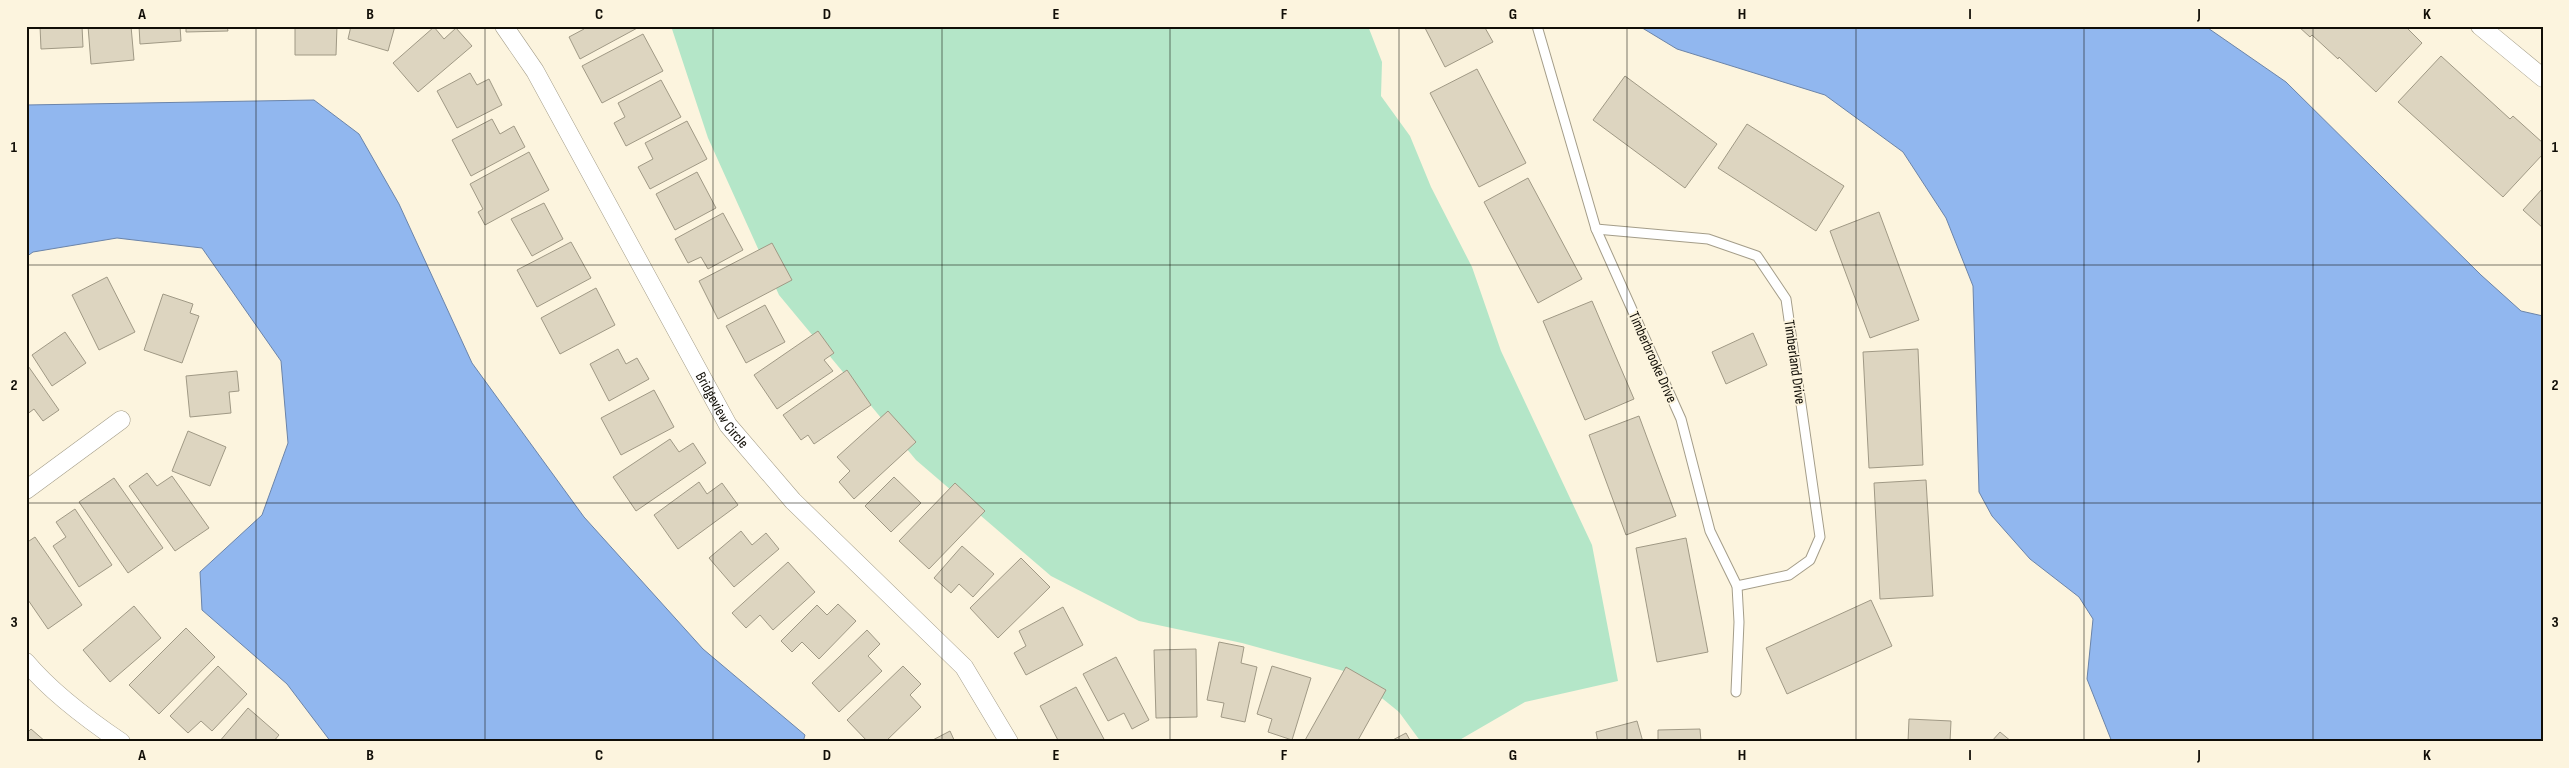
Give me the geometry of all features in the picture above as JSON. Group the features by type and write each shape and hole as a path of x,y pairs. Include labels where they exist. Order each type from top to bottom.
{"street":[{"name":"Bridgeview Circle","path":"504,26 534,71 728,426 793,500 964,667 1010,742"},
{"path":"2480,26 2543,78"},
{"path":"26,490 122,420"},
{"path":"26,662 47,684 96,726 120,742"}],"lane":[{"name":"Timberbrooke Drive","path":"1537,26 1596,229 1681,418 1710,531 1737,586 1739,622 1736,692"},
{"name":"Timberland Drive","path":"1596,229 1708,239 1757,256 1786,299 1820,537 1810,560 1789,575 1737,586"}],"green space":[{"path":"671,26 1368,26 1382,62 1381,96 1410,136 1431,187 1472,267 1501,351 1592,545 1618,681 1525,702 1456,742 1421,742 1399,712 1351,673 1242,643 1139,621 1051,576 916,460 779,295 708,138"}],"water":[{"path":"1639,26 2205,26 2286,82 2481,275 2521,311 2543,316 2543,742 2112,742 2087,679 2093,619 2079,597 2030,559 1992,516 1979,492 1973,286 1946,218 1903,152 1825,95 1677,49"},
{"path":"314,100 359,134 399,204 472,363 584,517 703,649 805,735 803,742 331,742 287,684 202,610 200,572 262,515 288,443 281,361 202,248 117,238 33,252 26,257 26,105"}],"building":[{"path":"40,26 82,26 83,47 41,49"},
{"path":"88,26 131,26 134,60 91,64"},
{"path":"139,26 180,26 181,41 140,44"},
{"path":"186,26 227,26 228,31 186,32"},
{"path":"295,26 337,26 336,55 295,55"},
{"path":"351,26 395,26 388,51 348,39"},
{"path":"583,26 641,26 580,59 569,37 584,29"},
{"path":"1424,26 1484,26 1493,42 1445,67"},
{"path":"2298,26 2405,26 2422,43 2376,92 2339,57 2338,59 2312,35 2310,37"},
{"path":"434,27 444,39 456,28 472,46 418,92 393,63"},
{"path":"643,34 663,71 602,103 582,66"},
{"path":"2441,56 2510,119 2513,116 2543,143 2543,154 2503,197 2398,102"},
{"path":"1477,69 1526,163 1479,187 1430,93"},
{"path":"470,73 477,85 489,79 502,105 457,128 437,91"},
{"path":"1625,76 1717,144 1685,188 1593,120"},
{"path":"661,80 681,117 626,146 614,123 625,117 618,103"},
{"path":"492,119 500,134 514,126 525,147 471,176 452,140"},
{"path":"687,121 707,159 650,189 638,167 653,159 645,143"},
{"path":"1747,124 1844,186 1816,231 1718,168"},
{"path":"529,152 549,190 485,225 478,212 483,209 470,184"},
{"path":"697,172 716,208 675,230 656,194"},
{"path":"1528,178 1582,279 1538,303 1484,202"},
{"path":"2543,188 2543,228 2523,210"},
{"path":"544,203 563,239 532,256 511,219"},
{"path":"1879,212 1919,320 1870,338 1830,231"},
{"path":"723,213 743,250 708,269 701,257 688,263 675,239"},
{"path":"571,242 591,278 537,307 517,270"},
{"path":"772,243 792,280 718,319 699,281"},
{"path":"107,277 135,332 99,350 72,295"},
{"path":"596,288 615,325 560,354 541,318"},
{"path":"163,294 193,304 190,313 199,316 182,363 144,350"},
{"path":"1592,301 1634,399 1585,420 1543,321"},
{"path":"765,305 785,342 746,363 726,326"},
{"path":"818,331 834,353 824,360 833,371 777,409 754,375"},
{"path":"65,332 86,363 52,386 32,355"},
{"path":"1753,333 1767,365 1726,384 1712,352"},
{"path":"618,349 626,364 637,358 649,379 609,401 590,364"},
{"path":"1918,349 1923,465 1869,468 1863,352"},
{"path":"26,363 59,410 43,421 34,409 26,415"},
{"path":"847,370 871,405 814,444 808,435 801,440 783,415"},
{"path":"237,371 239,391 229,392 231,413 190,417 186,376"},
{"path":"654,390 674,427 621,455 601,418"},
{"path":"888,411 916,442 854,499 839,482 850,471 837,457"},
{"path":"1639,416 1676,516 1626,535 1589,435"},
{"path":"188,431 226,447 210,486 172,471"},
{"path":"670,439 679,452 693,443 706,463 636,511 613,477"},
{"path":"147,473 157,486 172,476 209,528 175,551 129,486"},
{"path":"894,477 921,503 891,532 865,506"},
{"path":"114,478 163,548 128,573 79,502"},
{"path":"1926,480 1933,596 1880,599 1874,483"},
{"path":"699,482 707,494 722,483 738,505 678,549 654,515"},
{"path":"955,483 985,511 929,569 899,541"},
{"path":"75,509 112,565 79,587 53,546 66,537 56,522"},
{"path":"741,531 752,545 766,533 779,549 734,587 709,558"},
{"path":"35,537 82,605 48,629 26,597 26,543"},
{"path":"1686,538 1708,652 1657,662 1636,548"},
{"path":"962,546 994,574 973,597 959,584 951,593 934,578"},
{"path":"1021,558 1050,587 998,638 970,608"},
{"path":"788,562 815,592 773,630 760,615 746,628 732,613"},
{"path":"1871,600 1892,646 1787,694 1766,648"},
{"path":"838,604 856,621 819,659 802,642 792,652 781,641 817,605 827,615"},
{"path":"134,606 161,638 110,682 83,650"},
{"path":"1063,607 1083,645 1026,675 1014,653 1026,646 1019,631"},
{"path":"186,628 215,657 159,714 129,685"},
{"path":"867,630 880,644 868,656 882,671 839,712 812,683"},
{"path":"1219,642 1244,647 1241,663 1257,667 1245,722 1221,717 1224,703 1207,700"},
{"path":"1196,649 1197,717 1156,718 1154,650"},
{"path":"1116,657 1149,720 1132,729 1124,713 1108,721 1083,674"},
{"path":"218,666 247,694 212,731 201,721 188,733 170,716"},
{"path":"903,666 921,684 910,695 921,707 885,742 868,742 847,720"},
{"path":"1272,666 1311,678 1292,740 1268,732 1272,719 1257,714"},
{"path":"1346,667 1386,690 1357,742 1304,742"},
{"path":"1076,687 1104,742 1075,740 1059,742 1040,706"},
{"path":"248,708 279,735 273,742 219,742"},
{"path":"1909,719 1951,721 1950,742 1908,742"},
{"path":"1637,721 1643,742 1598,742 1596,732"},
{"path":"31,729 46,742 26,742 26,734"},
{"path":"1700,729 1701,742 1658,742 1658,730"},
{"path":"950,731 955,742 929,742"},
{"path":"2000,732 2012,742 1991,742"},
{"path":"1406,733 1411,742 1389,742"}]}
